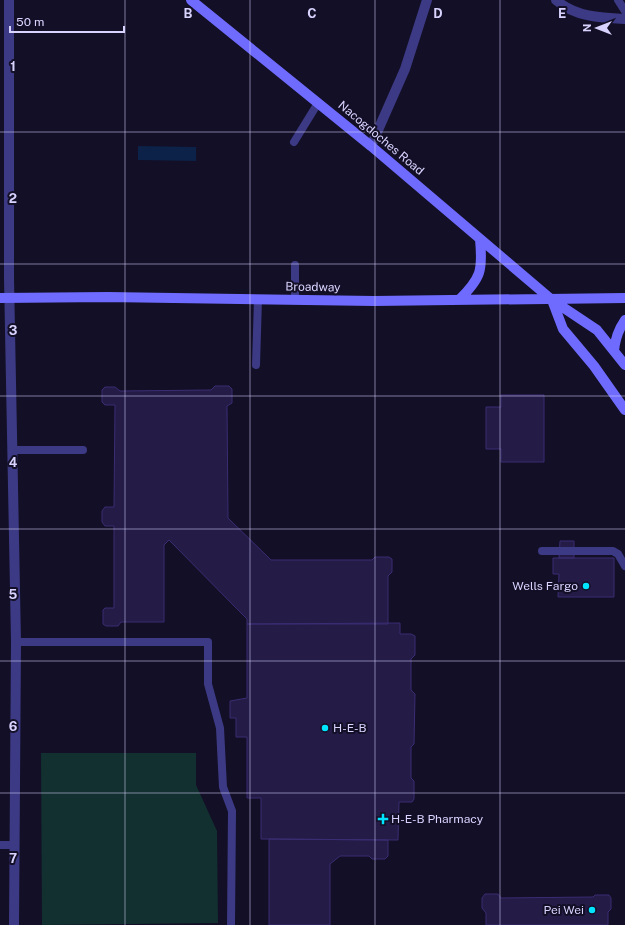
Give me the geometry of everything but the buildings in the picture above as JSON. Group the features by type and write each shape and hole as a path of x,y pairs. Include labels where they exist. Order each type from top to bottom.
{"main road":[{"name":"Nacogdoches Road","path":"191,0 371,146 552,300 597,330 625,365"},
{"path":"458,300 473,286 480,272 482,258 480,239"},
{"name":"Broadway","path":"5,298 108,297 295,300 552,300 625,298"},
{"path":"552,300 563,329 594,366 625,410"},
{"path":"614,351 619,328 625,320"}],"street":[{"path":"9,0 5,298 12,450 16,642 14,925"},
{"path":"371,146 405,69 427,0"},
{"path":"556,0 581,14 604,18 625,19"}],"lane":[{"path":"618,0 625,11"},
{"path":"294,142 318,103"},
{"path":"295,265 295,300"},
{"path":"256,365 258,299"},
{"path":"12,450 83,450"},
{"path":"542,551 613,551 618,554 625,566"},
{"path":"16,642 208,642 208,684 220,728 223,787 232,811 230,925"},
{"path":"0,845 14,846"}],"green space":[{"path":"41,753 196,753 196,785 217,831 218,923 42,925"}],"water":[{"path":"138,146 196,147 196,161 138,160"}],"place":[{"name":"Wells Fargo","path":"586,586"},
{"name":"H-E-B","path":"325,728"},
{"name":"H-E-B Pharmacy","path":"383,819"},
{"name":"Pei Wei","path":"592,910"}]}
